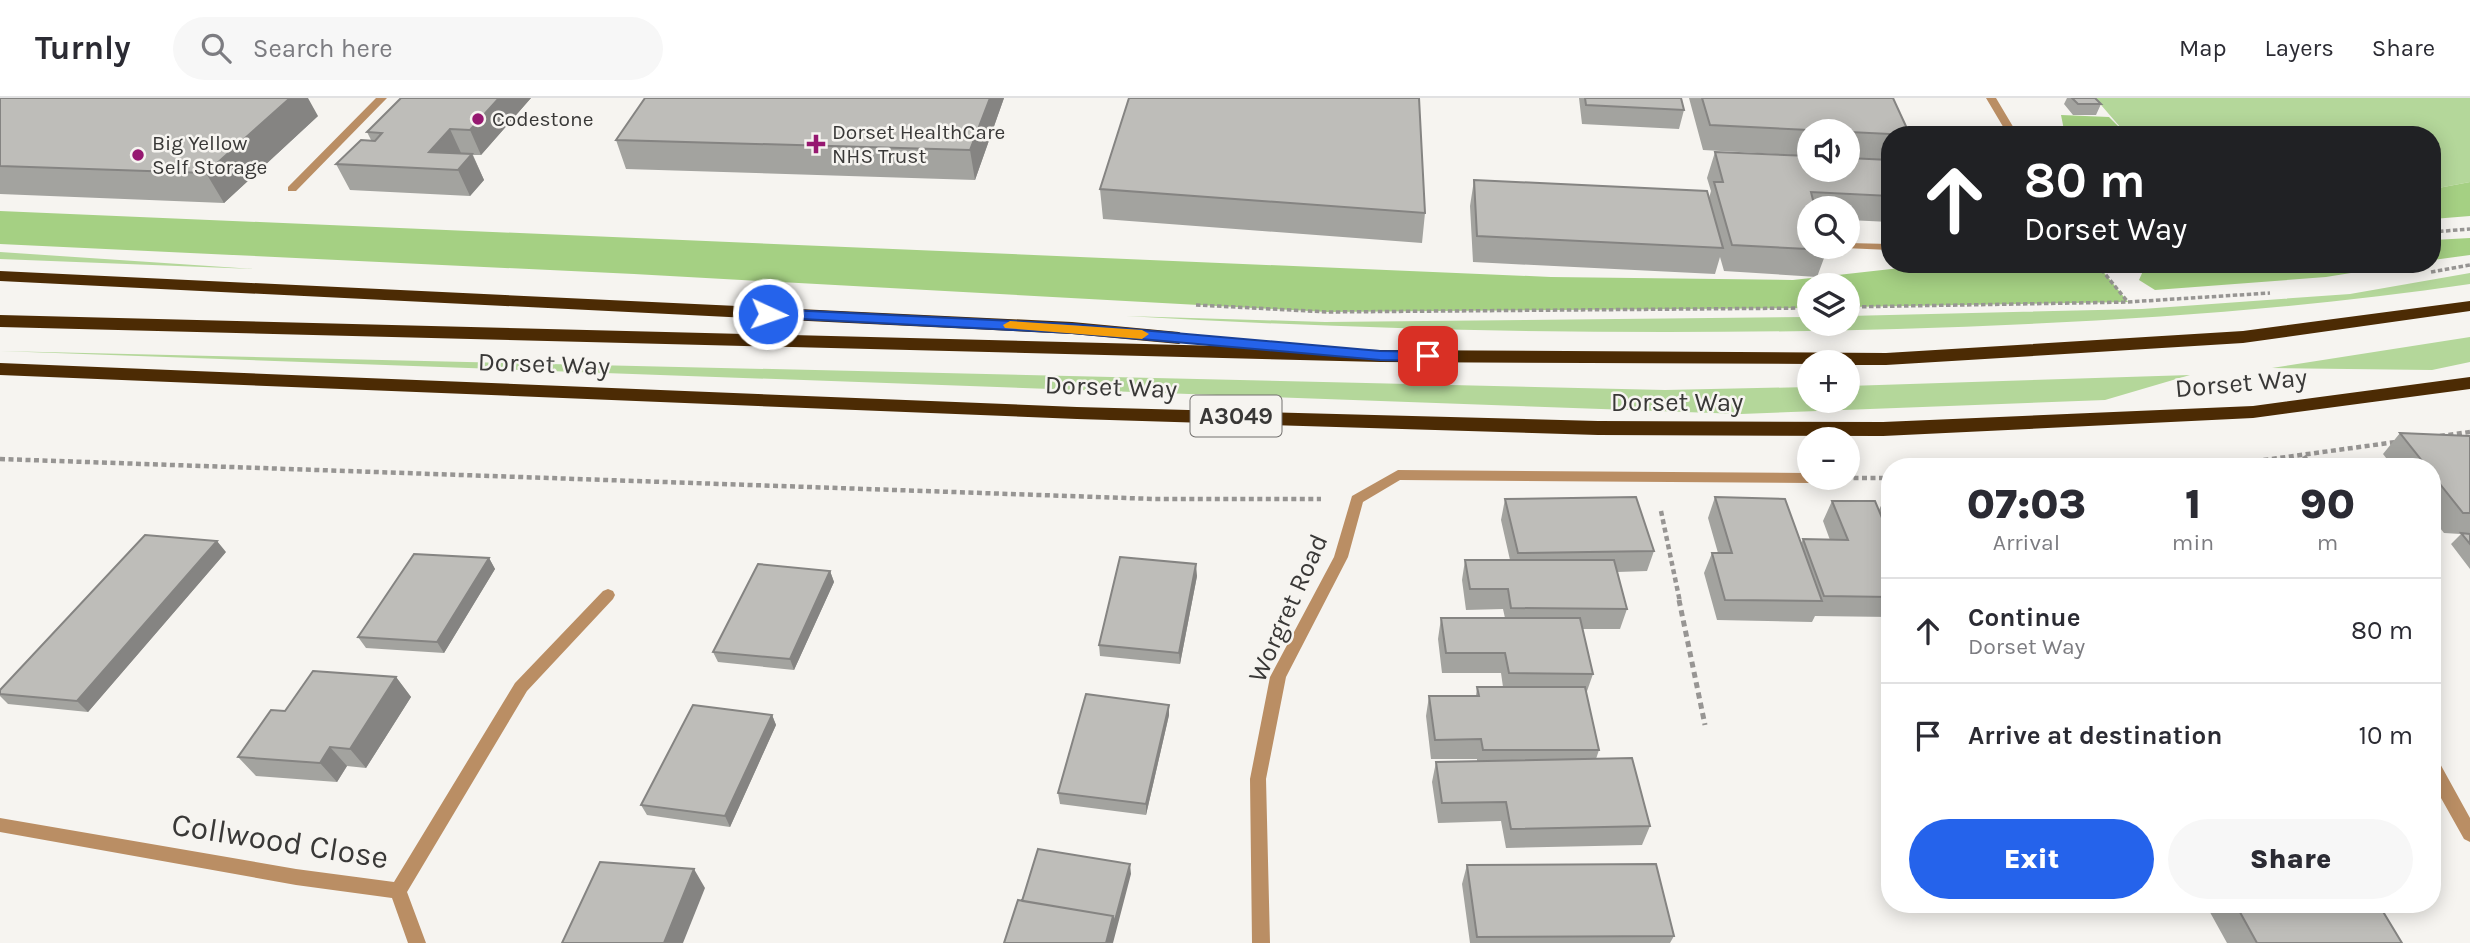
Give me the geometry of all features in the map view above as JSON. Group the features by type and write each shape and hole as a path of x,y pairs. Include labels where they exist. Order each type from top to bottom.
{"highway":[{"path":"0,276 1072,328 1380,356"},
{"name":"Dorset Way","path":"0,321 1380,356 1886,359 2243,337 2470,306"},
{"name":"Dorset Way","path":"0,369 1077,413 1612,428 1883,429 2253,412 2470,383"}],"street":[{"path":"292,189 382,98"},
{"path":"1991,98 2008,126"},
{"path":"1860,246 1881,247"},
{"path":"1357,499 1398,475 1797,478"},
{"name":"Worgret Road","path":"1261,943 1258,779 1278,677 1341,557 1357,499"},
{"name":"Collwood Close","path":"0,825 296,877 398,891 521,687 608,595"},
{"path":"2441,781 2470,834"},
{"path":"398,891 417,943"}],"path":[{"path":"2441,231 2470,229"},
{"path":"2441,271 2470,265"},
{"path":"2104,273 2127,302"},
{"path":"2418,275 2428,273"},
{"path":"1860,307 2127,302 2274,293"},
{"path":"2432,437 2470,432"},
{"path":"2287,458 2406,441"},
{"path":"0,459 1141,499 1357,499"},
{"path":"1653,476 1705,724"},
{"path":"1860,478 1881,478"}],"green space":[{"path":"2095,98 2470,98 2470,182 2441,187 2441,126 2119,126"},
{"path":"2061,115 2109,117 2118,126 2063,126"},
{"path":"2470,182 2470,216 2441,218 2441,187"},
{"path":"0,211 1551,277 1797,280 1797,308 1327,312 634,274 0,244"},
{"path":"2470,238 2470,255 2441,259 2441,240"},
{"path":"0,252 254,269 0,259"},
{"path":"1881,270 1881,273 2104,273 2128,302 1860,307 1860,273 1856,273"},
{"path":"2142,273 2351,273 2155,290 2139,280"},
{"path":"2470,273 2470,284 2256,309 2113,320 1860,330 1860,316 2142,309 2350,294"},
{"path":"1126,316 1325,322 1797,317 1797,331 1512,331"},
{"path":"2470,337 2470,362 2432,370 2272,368"},
{"path":"0,351 1665,390 1797,387 1797,412 1741,414"},
{"path":"2190,375 2105,400 1860,409 1860,386"}],"building":[{"name":"Big Yellow Self Storage","path":"0,98 290,98 206,173 0,166"},
{"path":"401,98 499,98 470,130 450,129 429,152 472,154 458,170 336,164 361,140 375,141 382,133 367,132"},
{"path":"645,98 990,98 970,150 616,140"},
{"path":"1129,98 1419,98 1425,213 1100,189"},
{"path":"1585,98 1681,98 1684,110 1586,105"},
{"path":"1702,98 1893,98 1906,126 1881,126 1881,134 1860,132 1860,119 1797,119 1797,129 1710,125"},
{"path":"2072,98 2095,98 2101,104 2078,104"},
{"path":"1715,152 1797,155 1797,182 1860,182 1860,159 1881,160 1881,196 1811,192 1812,196 1797,196 1797,248 1732,245 1714,182 1723,182"},
{"path":"1474,180 1707,191 1723,248 1477,236"},
{"path":"2400,433 2470,436 2470,513 2463,513 2441,485 2441,458 2420,458"},
{"path":"1636,497 1654,551 1518,553 1505,499"},
{"path":"1715,497 1785,499 1822,601 1725,600 1712,553 1732,553"},
{"path":"1832,501 1875,501 1881,515 1881,597 1824,596 1803,539 1848,540"},
{"path":"2461,533 2470,534 2470,544"},
{"path":"145,535 217,541 77,701 0,694 0,690"},
{"path":"414,554 489,558 437,642 358,637"},
{"path":"1120,557 1196,564 1179,653 1099,645"},
{"path":"1465,560 1614,560 1627,609 1511,608 1508,589 1470,589"},
{"path":"758,564 830,571 790,659 713,652"},
{"path":"1441,618 1580,618 1593,674 1509,673 1505,653 1446,653"},
{"path":"313,671 396,677 350,749 330,747 320,763 238,757 271,710 285,711"},
{"path":"1477,687 1585,687 1599,750 1483,750 1481,739 1435,740 1429,696 1479,696"},
{"path":"1086,694 1169,705 1146,804 1058,793"},
{"path":"693,705 772,715 725,816 641,805"},
{"path":"1632,758 1650,826 1511,829 1506,802 1442,803 1436,762"},
{"path":"1038,849 1130,864 1114,924 1113,916 1022,901"},
{"path":"600,862 694,869 664,943 562,943"},
{"path":"1656,864 1674,936 1477,937 1467,865"},
{"path":"1018,900 1113,916 1106,943 1004,943"},
{"path":"2240,913 2384,913 2402,943 2257,943"}],"slow traffic":[{"path":"1010,325 1142,334"}],"place":[{"name":"Codestone","path":"478,119"},
{"name":"Dorset HealthCare NHS Trust","path":"816,144"},
{"name":"Big Yellow Self Storage","path":"138,155"}],"route":[{"path":"768,314 1072,328 1380,356 1428,356"}]}
